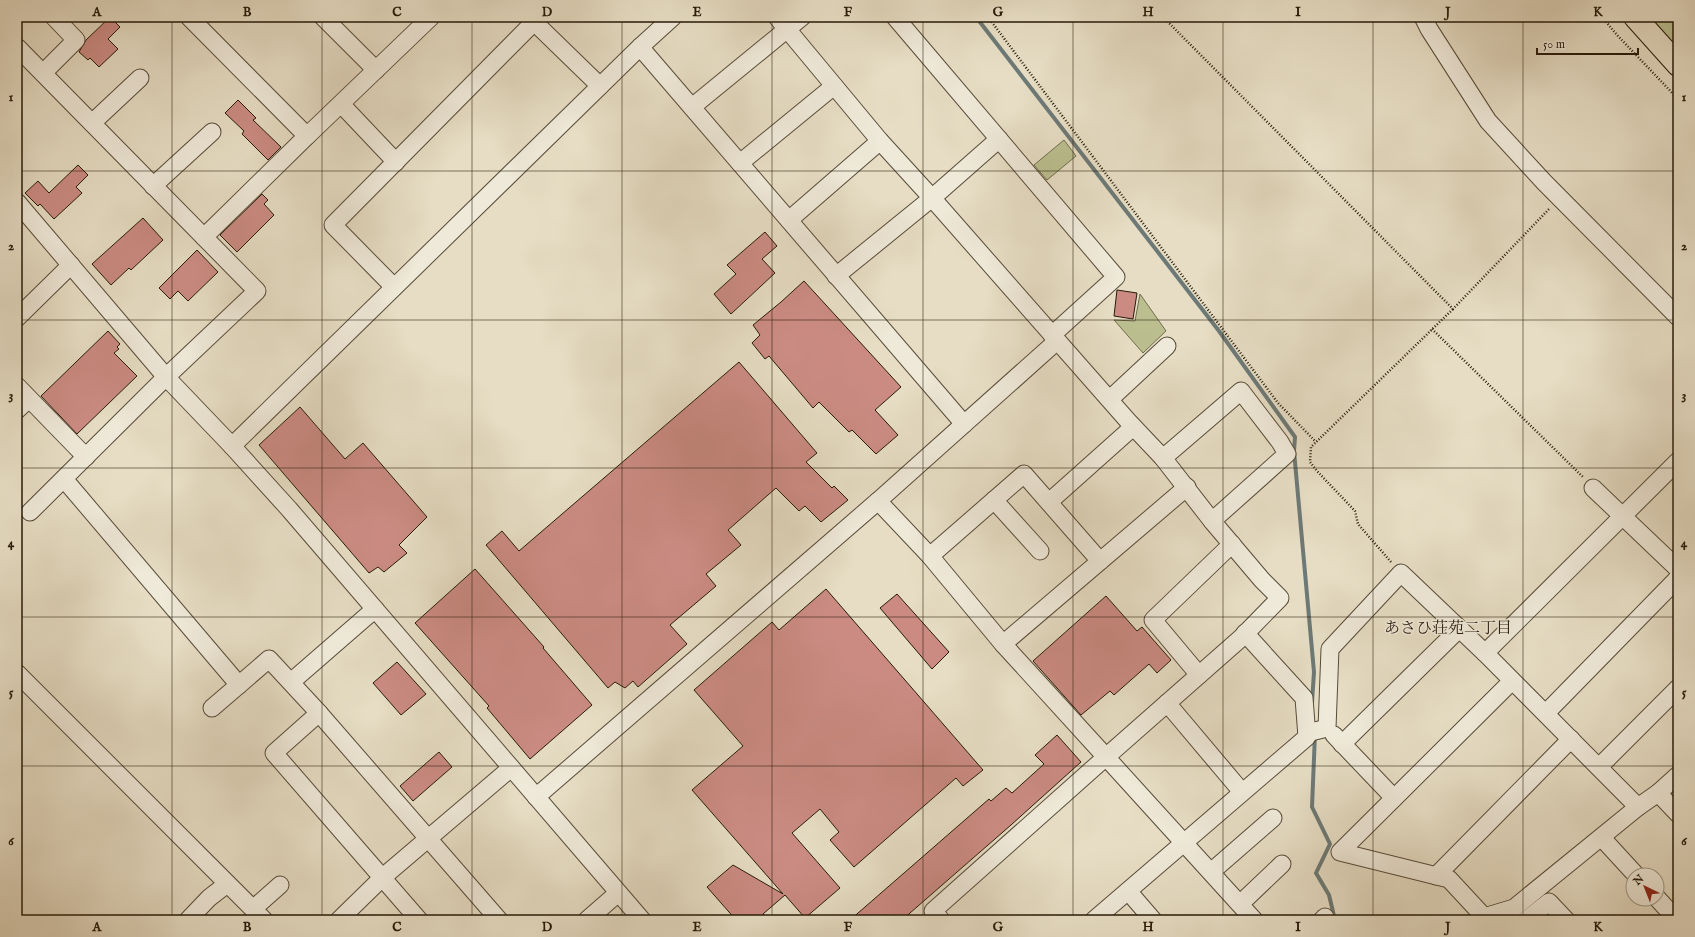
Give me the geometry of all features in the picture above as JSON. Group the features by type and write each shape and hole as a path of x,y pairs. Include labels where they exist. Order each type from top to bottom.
{"main road":[{"path":"1635,17 1678,66"}],"street":[{"path":"43,73 76,40 54,17"},
{"path":"189,17 307,136"},
{"path":"323,17 376,70"},
{"path":"204,237 431,17"},
{"path":"692,107 782,23 802,17"},
{"path":"536,797 878,501 964,424 1116,277 896,17"},
{"path":"1423,17 1429,29 1488,121 1559,198 1678,317"},
{"path":"232,446 667,19"},
{"path":"394,287 333,225 396,162 532,20 600,86"},
{"path":"782,23 880,141 932,198 1054,338 1110,399 1133,427 1163,458 1212,521 1262,580 1280,598 1245,633 1106,757 932,917"},
{"path":"17,47 257,291 166,377 30,512"},
{"path":"640,47 964,424"},
{"path":"92,123 140,78"},
{"path":"740,163 834,86"},
{"path":"341,104 396,162"},
{"path":"153,186 212,132"},
{"path":"836,276 932,198 1000,139"},
{"path":"789,220 880,141"},
{"path":"17,202 166,377 232,446 289,509 642,920"},
{"path":"17,318 71,266"},
{"path":"1110,399 1168,346"},
{"path":"17,386 86,457"},
{"path":"1163,458 1241,391 1280,442 1286,454 1212,521"},
{"path":"17,410 29,398"},
{"path":"1049,502 1133,427"},
{"path":"1485,653 1678,461"},
{"path":"930,556 1024,474 1100,561"},
{"path":"64,479 239,685"},
{"path":"1003,644 1187,487"},
{"path":"1593,488 1678,569"},
{"path":"994,500 1040,551"},
{"path":"878,501 930,556 1003,644 1254,920"},
{"path":"1199,675 1153,620 1232,544"},
{"path":"1094,920 1316,730 1330,649 1401,573 1546,713 1638,807"},
{"path":"1546,713 1678,578"},
{"path":"291,682 375,609"},
{"path":"1342,744 1459,629"},
{"path":"1245,633 1304,698 1316,730 1342,744 1394,798"},
{"path":"212,708 269,659 319,713 499,920"},
{"path":"17,673 259,915 280,885"},
{"path":"1512,681 1340,852 1449,879 1485,918 1514,908 1678,776"},
{"path":"1598,767 1678,688"},
{"path":"1167,703 1242,792"},
{"path":"319,713 274,753 419,920"},
{"path":"1436,876 1571,739"},
{"path":"339,920 383,877 511,768"},
{"path":"1658,793 1678,814"},
{"path":"1211,872 1273,818"},
{"path":"1602,838 1629,867"},
{"path":"1240,904 1282,864"},
{"path":"188,920 209,898 227,884"},
{"path":"1128,891 1153,920"},
{"path":"587,920 618,893"},
{"path":"1526,920 1549,902 1566,920"},
{"path":"1665,907 1677,920"}],"path":[{"path":"988,17 1278,403 1316,442"},
{"path":"1164,17 1453,309"},
{"path":"1602,17 1678,100"},
{"path":"1401,573 1358,524 1355,511 1310,462 1311,447 1453,309 1559,198"},
{"path":"1432,329 1593,488"}],"green space":[{"path":"1648,17 1678,17 1678,50"},
{"path":"1064,140 1076,156 1047,180 1034,165"},
{"path":"1140,294 1166,331 1143,353 1114,320 1135,321"}],"building":[{"path":"110,17 120,27 108,39 118,49 99,67 90,58 88,60 79,52 86,40"},
{"path":"238,100 256,118 253,120 281,147 268,160 242,134 244,131 225,113"},
{"path":"78,165 88,175 76,187 82,193 54,219 40,204 38,206 25,193 38,181 49,193"},
{"path":"262,194 268,200 264,204 274,215 237,252 220,235"},
{"path":"143,218 163,240 131,270 129,268 111,285 92,264"},
{"path":"765,232 777,246 762,259 775,273 731,314 714,294 736,274 727,265"},
{"path":"197,250 218,272 188,301 178,291 170,299 159,288"},
{"path":"804,281 901,387 875,410 898,435 876,454 852,430 849,432 819,402 813,408 769,356 765,359 752,343 760,335 753,325"},
{"path":"1117,290 1137,293 1133,319 1114,316"},
{"path":"108,331 120,344 117,347 119,349 114,353 137,376 77,434 41,396"},
{"path":"739,362 817,453 806,462 832,488 834,486 848,500 821,522 805,506 799,511 776,488 728,530 741,545 706,574 716,586 670,625 687,644 638,687 633,681 625,688 615,682 608,688 486,545 502,531 519,551"},
{"path":"300,407 345,459 363,443 427,517 399,545 407,553 384,572 378,567 369,573 259,445"},
{"path":"475,569 544,647 543,648 592,705 530,759 487,708 489,706 415,623"},
{"path":"826,589 983,770 963,786 956,778 854,867 830,840 839,832 820,809 792,833 840,888 805,918 785,895 763,914 768,920 736,920 707,887 733,865 783,894 692,790 743,746 694,690 772,622 779,630"},
{"path":"897,594 949,652 932,669 880,608"},
{"path":"1106,596 1137,631 1142,627 1171,660 1157,673 1149,664 1114,695 1110,691 1081,715 1033,661"},
{"path":"397,662 426,694 401,715 373,683"},
{"path":"1057,735 1081,762 1011,825 902,920 850,920 989,799 991,801 1006,788 1012,793 1044,764 1035,755"},
{"path":"439,752 452,767 413,801 400,786"}],"waterway":[{"path":"976,17 1219,331 1295,437 1294,451 1314,672 1312,702"},
{"path":"1315,734 1312,807 1330,844 1316,873 1329,895 1335,920"}],"district":[{"name":"あさひ荘苑二丁目","path":"1448,627"}]}
